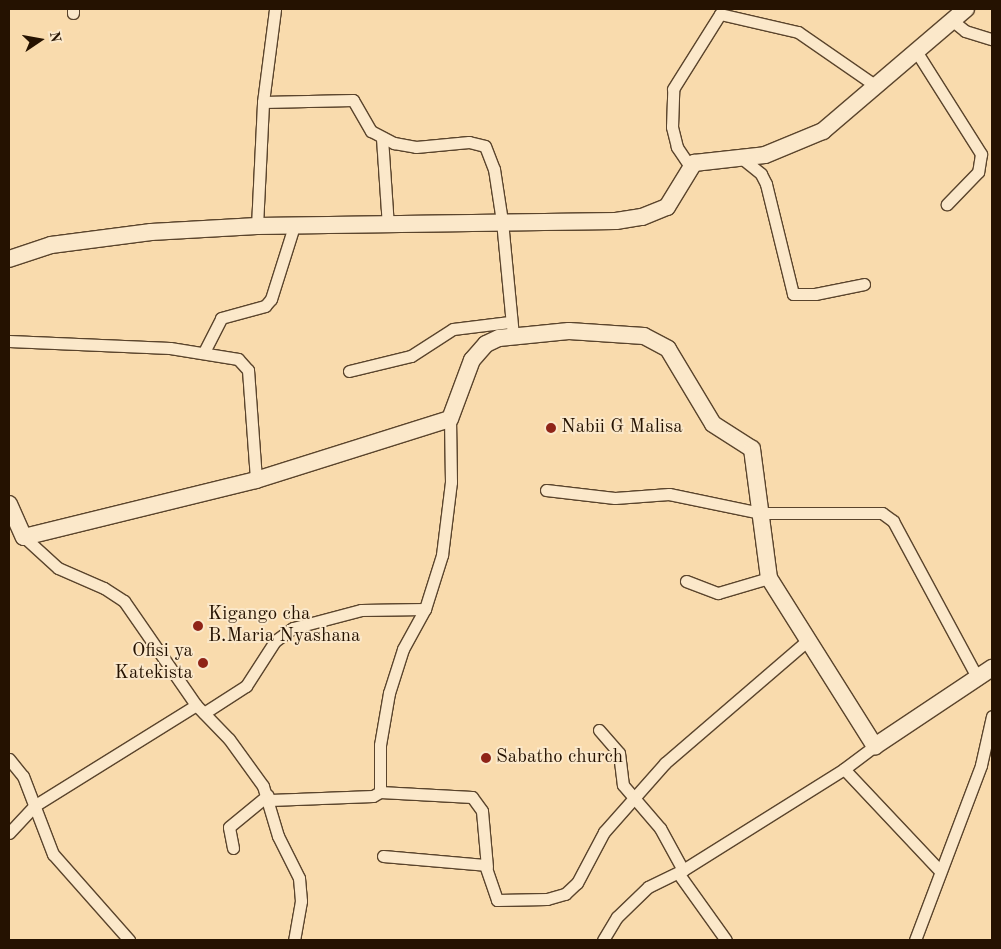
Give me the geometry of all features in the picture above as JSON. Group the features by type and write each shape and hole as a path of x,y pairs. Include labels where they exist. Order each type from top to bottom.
{"street":[{"path":"257,226 262,102 275,9"},
{"path":"689,166 744,160 805,142 954,22 966,9"},
{"path":"689,166 677,147 672,127 672,89 720,14 798,32 876,86"},
{"path":"954,22 965,31 992,39"},
{"path":"916,51 981,154 978,172 947,204"},
{"path":"262,102 353,100 371,131 382,138 416,147 469,142 484,146 494,169 502,221 512,329"},
{"path":"382,138 388,225"},
{"path":"744,160 761,174 766,184 793,294 797,296 864,284"},
{"path":"9,259 89,238 257,226 388,225 502,221 616,221 659,212 674,200 689,166"},
{"path":"204,352 221,318 265,306 271,300 294,226"},
{"path":"349,371 411,356 453,329 606,332 658,341 681,367 713,424 752,449 769,578 875,746"},
{"path":"380,792 380,745 388,693 404,649 425,609 447,525 450,419 472,360 486,344 512,329"},
{"path":"9,341 204,352 245,363 256,480"},
{"path":"24,538 256,480 450,419"},
{"path":"546,490 615,498 669,494 761,513 821,516 865,512 888,516 978,679"},
{"path":"9,504 24,538 58,568 104,588 124,601 196,705 229,739 269,798 278,836 295,865 301,888 294,940"},
{"path":"686,581 718,593 769,578"},
{"path":"204,713 246,686 275,642 293,628 360,610 425,609"},
{"path":"233,848 229,827 269,798 373,796 380,792 472,797 482,811 487,867 493,895 497,900 560,896 577,883 599,839 634,797 683,746 807,640"},
{"path":"605,939 636,896 680,871 844,769 875,746 992,668"},
{"path":"9,833 34,806 196,705"},
{"path":"915,940 976,779 992,716"},
{"path":"598,730 616,746 623,785 660,828 680,871 726,940"},
{"path":"9,759 19,768 53,854 129,940"},
{"path":"844,769 940,871"},
{"path":"383,856 487,867"}],"place":[{"name":"Nabii G Malisa","path":"551,428"},
{"name":"Kigango cha B.Maria Nyashana","path":"198,626"},
{"name":"Ofisi ya Katekista","path":"203,663"},
{"name":"Sabatho church","path":"486,758"}]}
